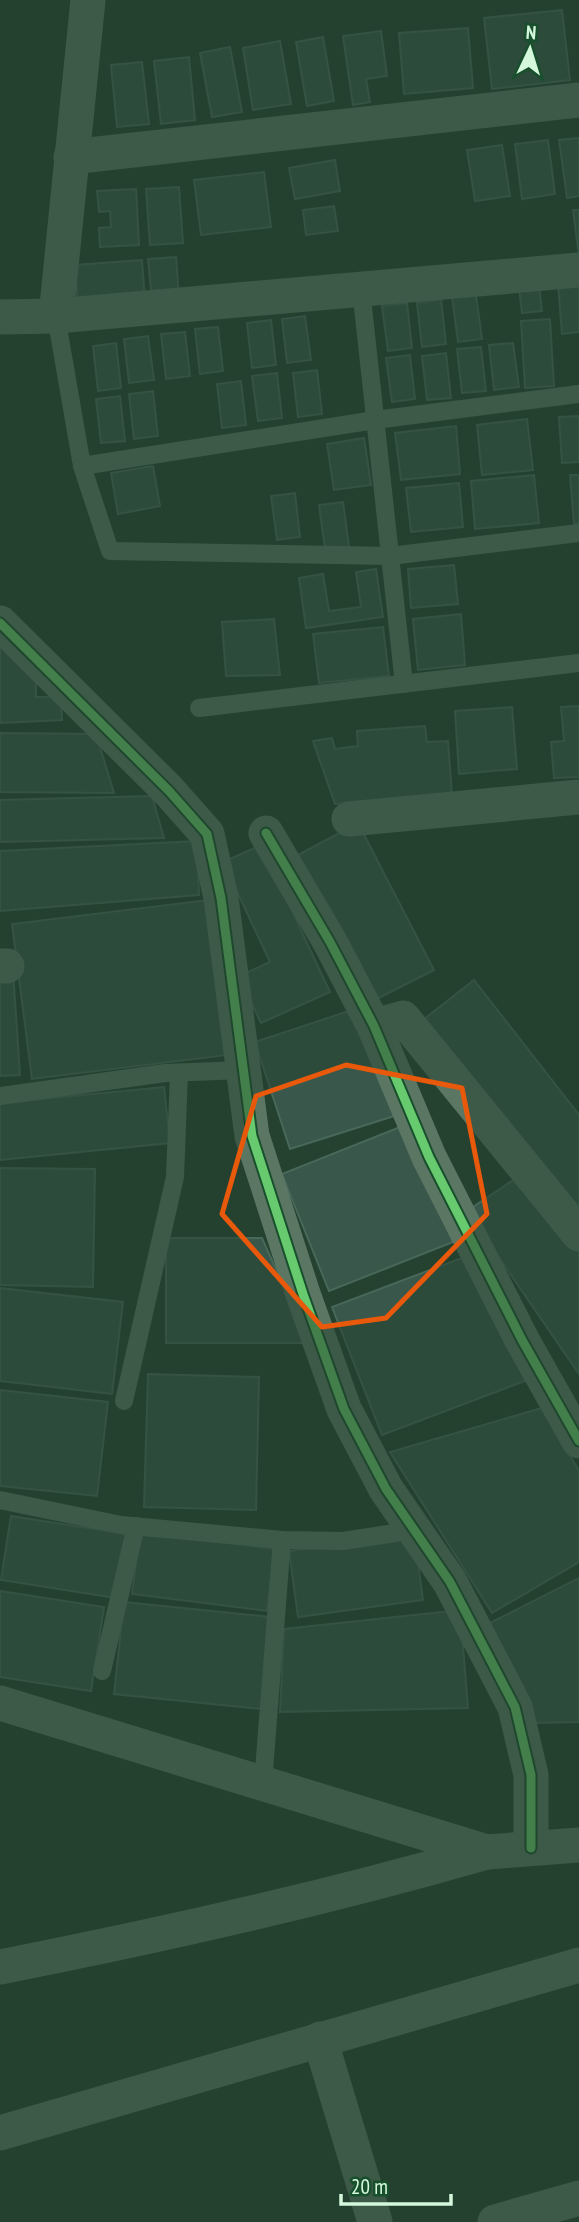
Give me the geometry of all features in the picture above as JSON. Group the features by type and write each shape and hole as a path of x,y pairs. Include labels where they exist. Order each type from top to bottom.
{"street":[{"path":"56,316 88,0"},
{"path":"71,158 579,100"},
{"path":"0,317 56,316 579,270"},
{"path":"0,623 169,791 206,834 221,898 252,1136 303,1294 344,1409 386,1489 450,1582 515,1707 531,1775 531,1849"},
{"path":"349,820 579,797"},
{"path":"266,832 330,942 374,1026 429,1157 522,1340 579,1441"},
{"path":"374,1026 403,1018 579,1234"},
{"path":"0,1703 487,1852"},
{"path":"0,1967 96,1948 384,1881 487,1852 579,1845"},
{"path":"0,2133 579,1965"},
{"path":"320,2039 374,2222"},
{"path":"495,2222 579,2198"}],"lane":[{"path":"361,289 404,684"},
{"path":"56,316 82,466 110,551 390,556 579,533"},
{"path":"82,466 375,420 579,394"},
{"path":"199,708 579,663"},
{"path":"0,1096 165,1073 244,1070"},
{"path":"124,1401 174,1177 179,1073"},
{"path":"0,1500 121,1525 282,1540 342,1541 414,1530"},
{"path":"102,1671 136,1526"},
{"path":"263,1783 282,1540"}],"highlighted area":[{"path":"346,1065 462,1088 487,1214 386,1318 322,1327 222,1214 256,1096"}],"building":[{"path":"562,10 570,80 492,89 484,18"},
{"path":"468,28 473,88 404,94 399,33"},
{"path":"381,31 387,76 366,79 370,102 353,105 343,36"},
{"path":"323,37 334,101 307,106 296,42"},
{"path":"280,41 291,104 253,110 243,48"},
{"path":"230,47 242,112 212,117 200,53"},
{"path":"189,57 195,120 161,124 154,61"},
{"path":"142,62 149,124 117,127 111,65"},
{"path":"579,138 579,196 567,198 559,140"},
{"path":"548,140 555,194 522,199 515,144"},
{"path":"502,145 510,196 475,201 467,150"},
{"path":"335,160 340,191 295,199 289,168"},
{"path":"264,172 271,227 201,235 194,180"},
{"path":"179,187 183,243 150,245 146,189"},
{"path":"136,189 139,245 100,247 99,228 111,227 110,211 99,212 97,191"},
{"path":"334,206 338,231 306,235 303,210"},
{"path":"573,210 579,210 579,256"},
{"path":"176,257 179,298 152,300 148,259"},
{"path":"142,260 145,301 78,307 75,265"},
{"path":"579,282 579,332 562,334 558,284"},
{"path":"539,285 542,311 522,313 519,288"},
{"path":"476,295 482,339 458,342 452,297"},
{"path":"441,299 446,344 422,347 417,303"},
{"path":"407,303 412,348 388,351 382,306"},
{"path":"305,316 311,360 287,363 282,319"},
{"path":"550,319 554,386 525,388 521,321"},
{"path":"271,320 276,365 252,368 247,323"},
{"path":"218,327 223,371 200,374 195,329"},
{"path":"185,332 190,376 166,379 161,334"},
{"path":"148,336 154,380 129,383 124,339"},
{"path":"116,343 121,388 98,391 93,346"},
{"path":"513,343 519,387 494,390 489,345"},
{"path":"481,347 486,391 462,393 457,349"},
{"path":"446,353 451,398 427,400 422,356"},
{"path":"410,355 415,399 392,402 386,358"},
{"path":"317,370 322,414 298,417 293,373"},
{"path":"277,373 282,418 258,421 252,376"},
{"path":"241,381 246,425 222,428 217,384"},
{"path":"153,391 158,436 134,439 129,394"},
{"path":"120,396 125,441 101,443 96,399"},
{"path":"579,416 579,462 562,463 559,417"},
{"path":"527,419 533,470 482,475 477,425"},
{"path":"456,426 460,474 401,480 395,433"},
{"path":"364,438 371,485 334,490 327,444"},
{"path":"153,466 160,506 118,514 111,473"},
{"path":"534,475 539,523 475,529 471,481"},
{"path":"570,475 579,475 579,523 574,524"},
{"path":"459,483 463,527 411,532 406,488"},
{"path":"295,493 300,537 277,540 271,496"},
{"path":"343,502 349,547 325,549 319,505"},
{"path":"454,565 458,604 411,608 408,569"},
{"path":"376,569 383,617 306,628 299,578 323,574 329,611 361,607 356,572"},
{"path":"461,614 465,665 418,670 413,619"},
{"path":"274,619 280,675 226,676 222,622"},
{"path":"383,627 389,676 319,683 313,634"},
{"path":"0,638 36,683 36,697 61,697 62,720 0,723"},
{"path":"579,706 579,777 554,778 551,742 564,741 561,707"},
{"path":"512,707 517,769 459,774 455,711"},
{"path":"425,726 427,742 448,741 452,795 335,804 313,741 332,738 335,749 358,746 357,731"},
{"path":"0,733 96,734 114,793 0,792"},
{"path":"152,796 164,838 0,842 0,800"},
{"path":"358,823 434,970 373,1001 298,855"},
{"path":"197,841 199,895 0,911 0,851"},
{"path":"261,845 330,992 261,1023 239,976 270,962 223,862"},
{"path":"208,900 227,1055 32,1079 12,924"},
{"path":"13,971 20,1075 0,1076 0,972"},
{"path":"474,980 579,1115 579,1219 423,1020"},
{"path":"358,1008 394,1116 290,1149 255,1042"},
{"path":"164,1087 170,1143 0,1160 0,1103"},
{"path":"405,1125 453,1242 329,1291 282,1174"},
{"path":"0,1168 95,1169 93,1287 0,1285"},
{"path":"528,1170 579,1245 579,1374 467,1211"},
{"path":"166,1238 262,1238 309,1343 166,1343"},
{"path":"475,1253 525,1381 382,1435 332,1307"},
{"path":"0,1288 123,1302 112,1394 0,1381"},
{"path":"148,1374 259,1377 256,1510 144,1507"},
{"path":"0,1390 108,1402 97,1496 0,1486"},
{"path":"542,1408 579,1471 579,1562 492,1613 390,1452"},
{"path":"11,1516 126,1534 116,1598 1,1580"},
{"path":"140,1532 275,1549 267,1611 132,1594"},
{"path":"414,1534 423,1600 298,1617 289,1551"},
{"path":"579,1578 579,1722 536,1723 486,1625"},
{"path":"0,1591 104,1607 91,1691 0,1677"},
{"path":"124,1602 271,1617 261,1709 114,1694"},
{"path":"460,1610 468,1708 280,1712 284,1629"}],"cycle path":[{"path":"0,623 169,791 207,834 221,898 252,1136 303,1294 344,1409 386,1489 450,1582 515,1707 531,1775 531,1848"},
{"path":"266,833 330,942 374,1026 429,1157 522,1340 579,1441"}]}
